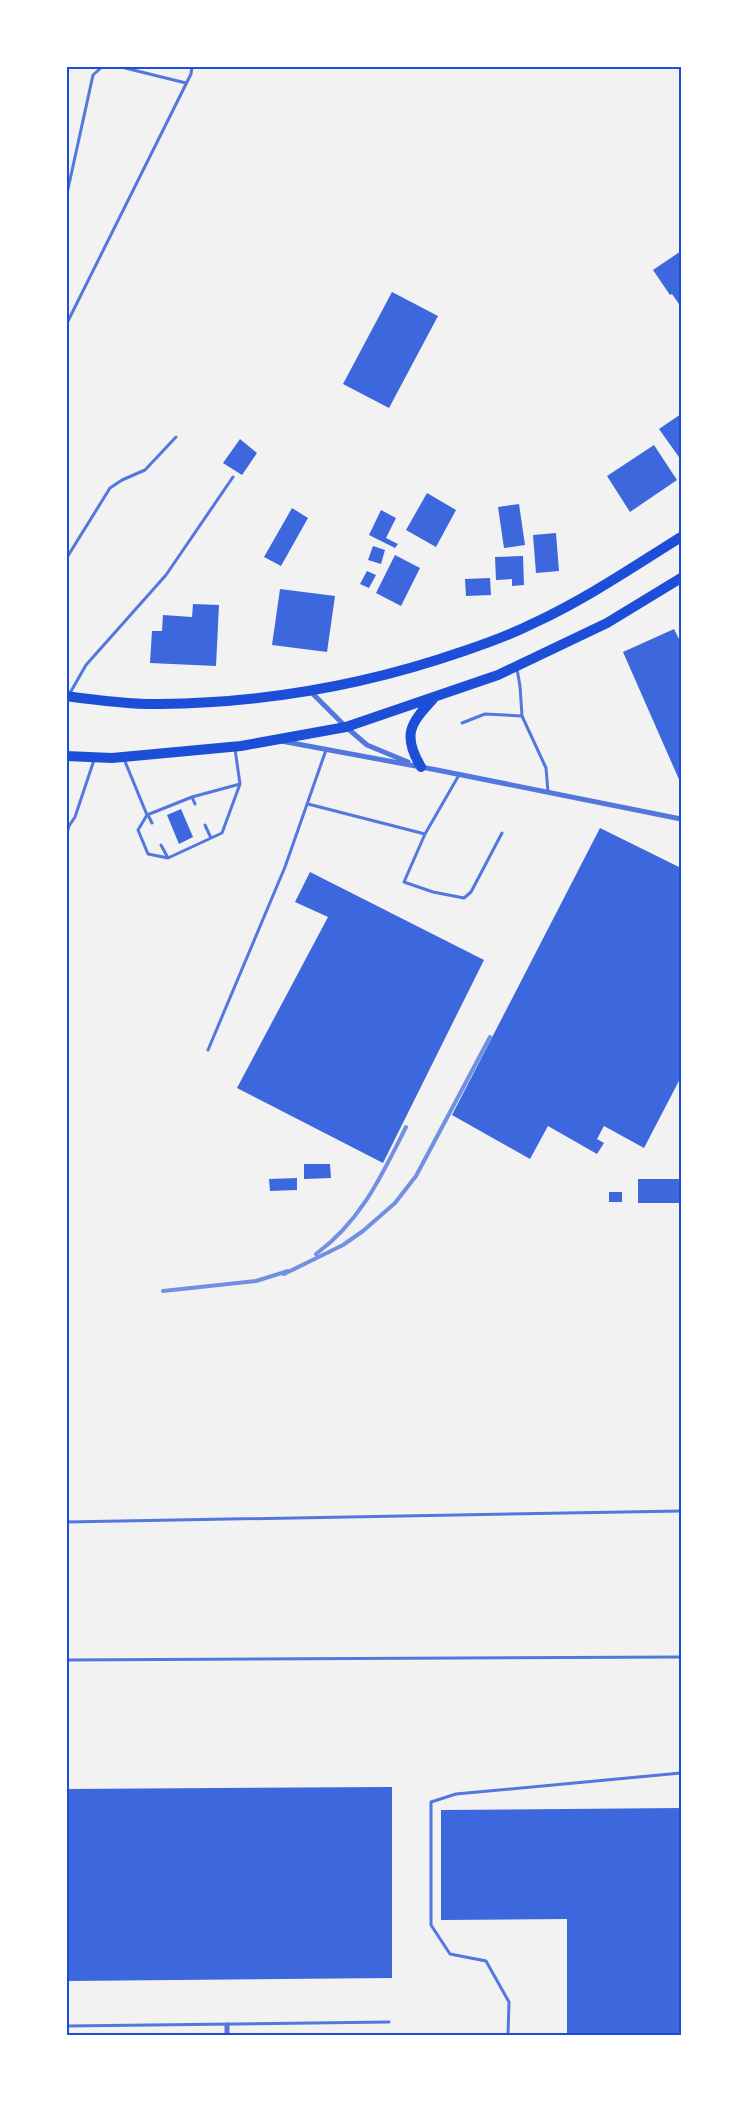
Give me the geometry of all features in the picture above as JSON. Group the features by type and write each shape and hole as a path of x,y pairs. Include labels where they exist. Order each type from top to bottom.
{"main road":[{"path":"67,696 159,704 266,698 311,692 390,674 432,662 504,637 580,600 681,537"},
{"path":"66,756 112,758 235,746 346,727 498,676 607,623 681,578"},
{"path":"420,767 413,754 409,740 411,727 418,715 435,697"}],"street":[{"path":"311,692 346,727 367,744 420,767"},
{"path":"273,740 681,819"},
{"path":"227,2025 227,2035"}],"lane":[{"path":"66,198 93,75 103,66"},
{"path":"117,66 186,84"},
{"path":"66,325 191,74 192,66"},
{"path":"66,559 110,488 122,480 145,470 176,437"},
{"path":"66,708 67,696 86,665 166,575 233,477"},
{"path":"516,667 520,686 522,716 546,768 548,793"},
{"path":"462,723 485,714 522,716"},
{"path":"235,746 240,784 222,833 168,858 148,854 138,830 148,815 192,797 240,784"},
{"path":"208,1050 285,867 326,750"},
{"path":"123,756 152,823"},
{"path":"66,836 68,826 75,818 94,757"},
{"path":"459,775 425,834 404,882 433,892 464,898 471,892 502,833"},
{"path":"192,797 195,804"},
{"path":"308,804 425,834"},
{"path":"205,825 211,838"},
{"path":"161,845 168,858"},
{"path":"66,1522 681,1511"},
{"path":"66,1660 681,1657"},
{"path":"508,2035 509,2002 486,1960 450,1954 431,1926 431,1802 456,1794 681,1773"},
{"path":"66,2026 389,2022"}],"building":[{"path":"681,251 681,307 672,294 670,295 653,270"},
{"path":"392,292 438,316 389,408 343,384"},
{"path":"681,414 681,460 659,429"},
{"path":"240,439 257,453 242,475 223,463"},
{"path":"654,445 677,480 630,512 607,476"},
{"path":"427,493 456,510 436,547 406,530"},
{"path":"519,504 525,545 504,548 498,507"},
{"path":"292,508 308,518 281,566 264,557"},
{"path":"381,510 396,518 386,538 398,544 395,548 369,535"},
{"path":"556,533 559,571 536,573 533,535"},
{"path":"373,546 385,550 381,564 368,560"},
{"path":"395,555 420,568 401,606 376,593"},
{"path":"523,556 524,585 512,586 512,579 496,580 495,557"},
{"path":"367,571 376,575 369,588 360,584"},
{"path":"490,578 491,595 466,596 465,579"},
{"path":"280,589 335,596 327,652 272,645"},
{"path":"193,604 219,605 216,666 150,663 152,631 162,631 163,615 192,617"},
{"path":"674,629 681,643 681,784 623,652"},
{"path":"181,809 193,837 179,844 167,815"},
{"path":"600,828 681,868 681,1077 644,1148 604,1126 597,1139 604,1143 597,1154 548,1126 530,1159 452,1115"},
{"path":"310,872 484,960 383,1163 237,1088 328,917 295,902"},
{"path":"304,1164 330,1164 331,1178 304,1179"},
{"path":"297,1178 297,1190 270,1191 269,1179"},
{"path":"638,1179 681,1179 681,1203 638,1203"},
{"path":"609,1192 622,1192 622,1202 609,1202"},
{"path":"392,1787 392,1978 66,1981 66,1789"},
{"path":"681,1808 681,2035 567,2035 567,1919 441,1920 441,1810"}],"railway":[{"path":"284,1274 343,1245 363,1231 395,1203 416,1176 490,1037"},
{"path":"316,1254 332,1241 358,1212 379,1180 406,1127"},
{"path":"163,1291 256,1281 288,1271"}]}
